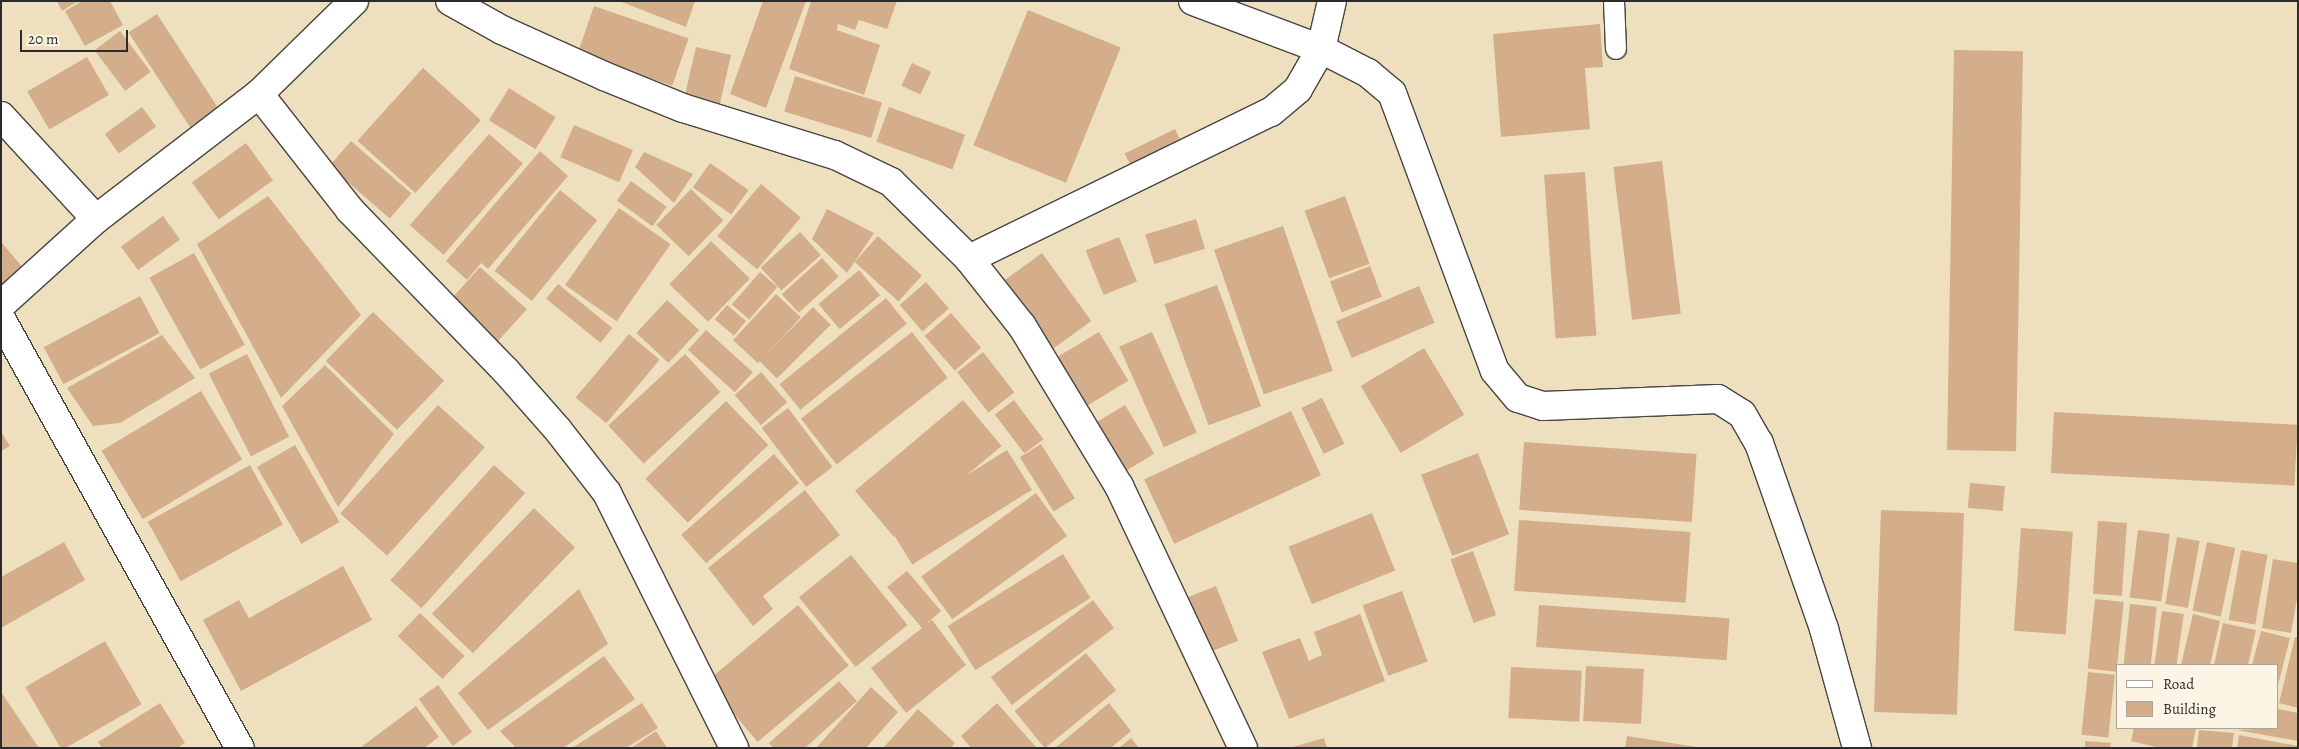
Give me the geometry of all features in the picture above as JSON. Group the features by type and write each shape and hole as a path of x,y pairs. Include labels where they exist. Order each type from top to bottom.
{"street":[{"path":"1,305 96,219 259,94 354,1"},
{"path":"450,1 502,30 604,76 683,108 835,155 890,182 969,259 1022,326 1119,486 1243,748"},
{"path":"1193,1 1321,49 1368,72 1392,93 1495,371 1518,398 1543,406 1718,399 1742,414 1759,442 1808,582 1858,748"},
{"path":"969,259 1270,112 1298,89 1321,49 1332,1"},
{"path":"259,94 350,210 506,371 558,430 607,493 734,748"},
{"path":"1,116 96,219"},
{"path":"1,319 240,748"}],"lane":[{"path":"1614,1 1616,49"}],"building":[{"path":"57,1 78,1 62,11"},
{"path":"82,1 110,1 123,25 85,46 65,11"},
{"path":"619,1 695,1 686,27"},
{"path":"763,1 806,1 766,108 730,94"},
{"path":"811,1 897,1 887,29 859,20 855,30 838,24 837,30 880,45 864,95 789,69"},
{"path":"594,6 689,39 672,86 578,53"},
{"path":"1028,10 1121,47 1066,183 973,145"},
{"path":"157,14 220,111 192,130 128,33"},
{"path":"1600,24 1603,67 1585,68 1590,129 1501,137 1493,34"},
{"path":"120,31 151,72 125,91 94,50"},
{"path":"696,47 731,55 719,107 684,99"},
{"path":"1954,50 2023,51 2016,451 1947,450"},
{"path":"87,57 109,95 49,130 27,92"},
{"path":"912,63 931,72 920,95 901,86"},
{"path":"423,68 481,120 415,193 357,141"},
{"path":"795,76 882,103 871,138 784,111"},
{"path":"509,88 556,117 536,149 489,120"},
{"path":"142,107 156,126 119,153 105,134"},
{"path":"889,107 965,135 952,169 876,142"},
{"path":"574,125 633,150 619,182 560,157"},
{"path":"1175,129 1186,151 1136,176 1125,154"},
{"path":"489,134 523,164 444,255 410,225"},
{"path":"351,141 411,193 390,218 329,166"},
{"path":"246,143 273,180 219,220 192,182"},
{"path":"540,151 568,176 488,269 481,263 467,280 446,261"},
{"path":"644,152 693,174 674,203 635,167"},
{"path":"1662,161 1681,314 1632,320 1613,167"},
{"path":"710,163 749,190 731,215 693,188"},
{"path":"1585,172 1596,336 1556,338 1544,175"},
{"path":"631,181 667,207 652,226 617,200"},
{"path":"761,184 801,217 757,270 717,236"},
{"path":"691,189 723,220 689,256 656,225"},
{"path":"560,190 597,220 532,301 495,271"},
{"path":"268,196 361,315 281,398 197,244"},
{"path":"1345,196 1370,264 1329,278 1305,211"},
{"path":"619,208 671,244 617,321 565,285"},
{"path":"827,209 874,233 847,273 812,239"},
{"path":"163,216 180,239 138,270 121,247"},
{"path":"1196,219 1205,249 1154,264 1145,234"},
{"path":"1283,226 1333,371 1264,394 1214,250"},
{"path":"800,232 821,255 781,291 761,267"},
{"path":"878,236 922,275 898,301 855,262"},
{"path":"1119,237 1137,282 1104,295 1086,250"},
{"path":"711,241 750,279 708,322 669,284"},
{"path":"1,244 24,269 1,289"},
{"path":"194,253 245,345 200,370 149,278"},
{"path":"1042,253 1091,321 1049,352 1000,284"},
{"path":"822,258 839,277 799,313 782,294"},
{"path":"1370,266 1382,297 1342,312 1330,281"},
{"path":"480,267 527,309 495,344 449,302"},
{"path":"859,270 880,295 840,329 818,304"},
{"path":"760,272 777,287 749,320 732,304"},
{"path":"926,282 949,308 923,331 900,305"},
{"path":"558,284 612,328 600,343 546,299"},
{"path":"1217,285 1261,406 1208,425 1164,304"},
{"path":"1419,286 1435,323 1352,358 1336,321"},
{"path":"776,294 801,317 758,363 733,340"},
{"path":"140,296 160,333 63,384 44,347"},
{"path":"886,298 907,324 800,410 780,384"},
{"path":"667,300 699,330 668,363 636,333"},
{"path":"727,305 746,321 734,336 715,320"},
{"path":"813,307 831,325 777,378 759,361"},
{"path":"373,312 444,381 397,430 326,361"},
{"path":"951,313 981,348 955,371 925,336"},
{"path":"706,330 753,372 735,392 688,350"},
{"path":"912,332 948,378 837,465 801,419"},
{"path":"1099,332 1128,381 1082,409 1053,360"},
{"path":"1152,332 1197,432 1164,447 1119,347"},
{"path":"629,334 660,360 606,423 576,398"},
{"path":"162,335 195,378 120,423 93,426 67,388"},
{"path":"1424,348 1464,415 1401,453 1361,386"},
{"path":"983,352 1014,392 988,413 957,372"},
{"path":"247,354 289,437 251,456 209,374"},
{"path":"685,354 720,392 644,464 608,426"},
{"path":"325,365 394,434 338,507 282,406"},
{"path":"761,372 787,402 761,425 735,395"},
{"path":"201,391 242,460 143,519 102,451"},
{"path":"1322,398 1344,444 1324,454 1301,408"},
{"path":"963,400 1002,446 894,537 855,491"},
{"path":"1014,400 1043,439 1024,454 995,414"},
{"path":"726,401 768,445 688,523 645,479"},
{"path":"438,405 485,447 387,556 340,513"},
{"path":"1125,405 1154,454 1113,479 1084,430"},
{"path":"788,408 833,467 806,487 762,428"},
{"path":"1291,411 1321,475 1174,544 1144,479"},
{"path":"2054,412 2298,425 2294,486 2051,473"},
{"path":"1,432 10,446 1,451"},
{"path":"1524,442 1697,454 1692,522 1519,510"},
{"path":"1041,444 1075,498 1054,512 1020,457"},
{"path":"295,445 340,522 301,544 257,467"},
{"path":"1007,450 1032,490 912,565 887,525"},
{"path":"1478,453 1509,534 1452,556 1421,475"},
{"path":"774,454 799,483 706,563 681,535"},
{"path":"250,465 283,524 181,581 148,522"},
{"path":"494,465 525,493 421,608 390,580"},
{"path":"1970,483 2005,486 2003,511 1968,508"},
{"path":"805,490 840,535 763,596 773,609 753,626 708,568"},
{"path":"1036,493 1067,536 952,619 921,576"},
{"path":"534,508 575,548 473,653 432,614"},
{"path":"1881,510 1964,513 1957,715 1874,712"},
{"path":"1372,513 1395,570 1312,604 1289,547"},
{"path":"1519,520 1691,532 1686,603 1514,591"},
{"path":"2098,521 2127,523 2122,596 2093,594"},
{"path":"2021,528 2073,532 2066,634 2014,631"},
{"path":"2138,530 2170,534 2161,601 2130,597"},
{"path":"2177,537 2200,541 2188,608 2165,604"},
{"path":"64,542 85,580 1,628 1,577"},
{"path":"2207,542 2235,548 2221,616 2192,610"},
{"path":"2241,550 2268,555 2255,625 2229,620"},
{"path":"1473,551 1496,615 1474,623 1450,559"},
{"path":"1063,554 1091,598 975,670 948,626"},
{"path":"851,555 908,625 856,667 799,597"},
{"path":"2273,559 2298,563 2298,593 2291,633 2262,628"},
{"path":"343,566 372,620 241,691 203,620 239,600 249,618"},
{"path":"907,571 941,611 925,625 932,620 966,665 906,713 871,668 922,628 887,587"},
{"path":"1216,586 1238,641 1209,652 1187,598"},
{"path":"579,589 608,644 488,730 458,693"},
{"path":"1402,591 1428,661 1388,676 1363,605"},
{"path":"2095,599 2124,602 2116,672 2088,669"},
{"path":"1093,600 1114,628 1012,705 991,677"},
{"path":"2130,604 2157,607 2151,664 2124,664"},
{"path":"798,605 849,666 758,742 707,681"},
{"path":"1539,605 1730,618 1727,660 1536,647"},
{"path":"2162,611 2184,614 2177,664 2155,664"},
{"path":"420,613 465,656 442,679 398,636"},
{"path":"1360,614 1385,681 1289,719 1262,652 1300,638 1309,661 1322,655 1314,632"},
{"path":"2193,614 2220,621 2210,664 2181,664"},
{"path":"2223,623 2256,630 2248,664 2214,664"},
{"path":"2261,631 2290,638 2279,681 2279,664 2252,664"},
{"path":"2295,637 2298,637 2298,708 2279,703"},
{"path":"105,641 142,704 66,748 61,748 25,687"},
{"path":"1086,653 1116,690 1045,748 1015,711"},
{"path":"604,656 635,699 563,748 516,748 500,731"},
{"path":"1586,666 1644,669 1641,724 1583,721"},
{"path":"1511,667 1582,671 1579,722 1508,718"},
{"path":"2088,672 2115,675 2108,737 2081,735"},
{"path":"839,681 857,701 805,748 773,748 769,743"},
{"path":"438,685 472,732 453,746 419,699"},
{"path":"871,687 898,712 866,748 816,748"},
{"path":"1,692 39,748 1,748"},
{"path":"160,703 185,743 177,748 102,748 98,742"},
{"path":"642,703 658,728 626,748 572,748"},
{"path":"997,703 1037,748 971,748 961,736"},
{"path":"1109,703 1131,731 1111,748 1055,748"},
{"path":"416,706 439,737 424,748 360,748"},
{"path":"918,709 955,743 951,748 883,748"},
{"path":"2279,709 2298,713 2298,741 2237,730 2279,729"},
{"path":"2134,729 2196,729 2192,748 2160,748 2131,741"},
{"path":"2199,730 2234,733 2232,748 2197,748"},
{"path":"656,731 667,748 631,748"},
{"path":"2239,735 2298,746 2298,748 2237,748"},
{"path":"1627,736 1697,747 1697,748 1625,748"},
{"path":"1131,738 1139,748 1119,748"},
{"path":"1324,738 1327,748 1293,748 1293,747"},
{"path":"2085,741 2111,743 2110,748 2085,748"}]}
